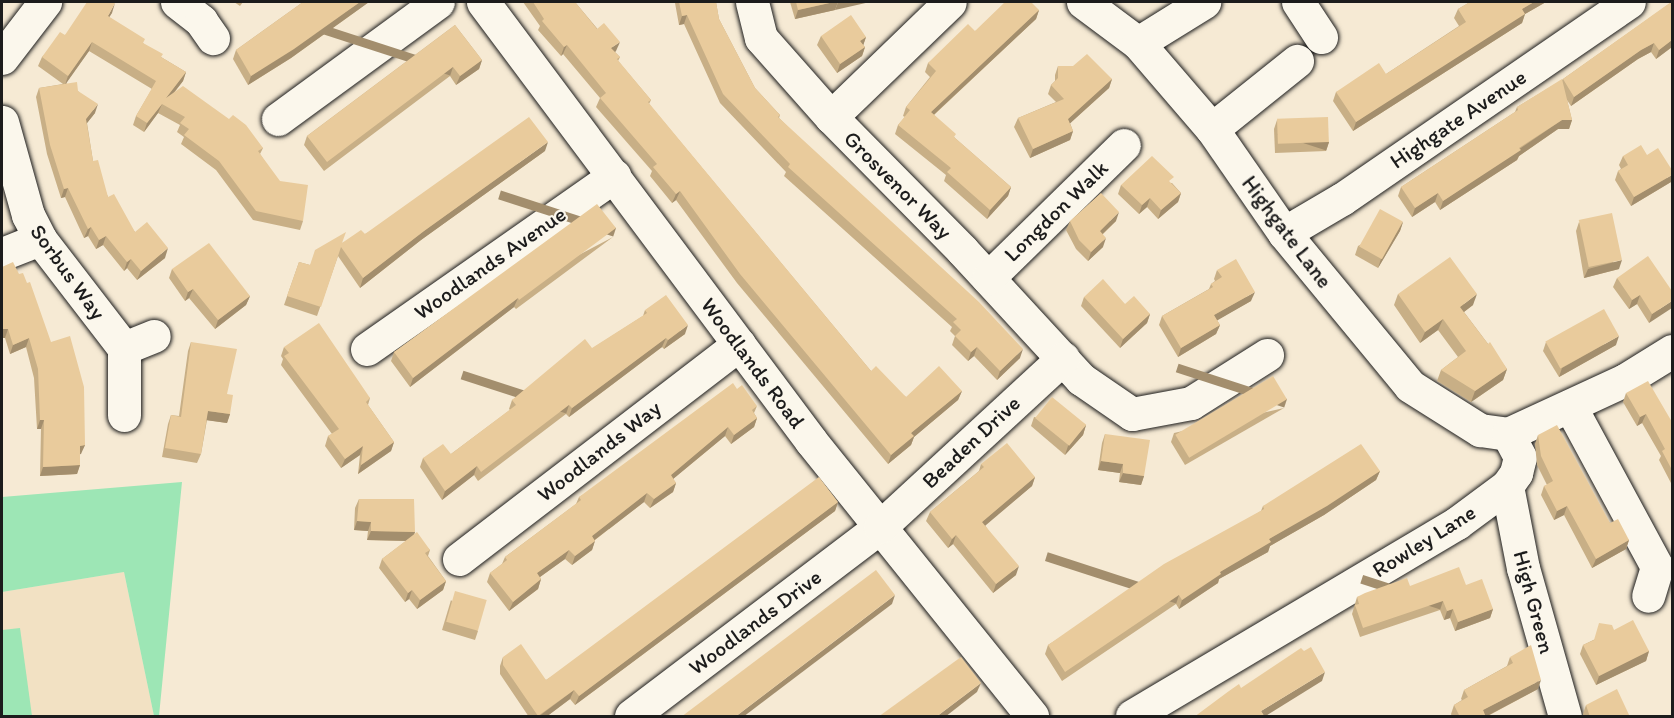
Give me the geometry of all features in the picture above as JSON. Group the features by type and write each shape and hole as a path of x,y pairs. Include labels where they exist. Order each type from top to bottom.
{"street":[{"path":"2,58 45,2"},
{"path":"177,2 201,21 213,38"},
{"path":"278,119 438,2"},
{"name":"Woodlands Road","path":"483,2 739,344 880,527 1032,717"},
{"name":"Grosvenor Way","path":"752,2 761,38 831,117 988,278 1081,379 1132,414 1191,403 1267,355"},
{"path":"831,117 950,2"},
{"name":"Highgate Lane","path":"1083,2 1137,43 1212,129 1284,233 1410,386 1480,430 1508,434"},
{"path":"1137,43 1204,2"},
{"path":"1298,2 1321,37"},
{"name":"Highgate Avenue","path":"1284,233 1342,199 1629,2"},
{"path":"1212,129 1298,61"},
{"name":"Sorbus Way","path":"2,122 28,215 40,239 124,348"},
{"name":"Longdon Walk","path":"988,278 1124,145"},
{"name":"Woodlands Avenue","path":"367,349 614,176"},
{"path":"2,254 40,239"},
{"path":"124,415 124,348 154,336"},
{"name":"Woodlands Way","path":"459,559 739,344"},
{"path":"1508,434 1625,380 1672,351"},
{"name":"Beaden Drive","path":"880,527 1063,358"},
{"path":"1570,406 1657,567 1648,596"},
{"name":"Rowley Lane","path":"1132,717 1457,523 1507,486 1516,473 1520,457 1508,434"},
{"name":"High Green","path":"1507,486 1523,568 1565,717"},
{"name":"Woodlands Drive","path":"631,717 880,527"}],"shaded area":[{"path":"124,572 154,716 2,716 2,592"}],"green space":[{"path":"182,482 159,716 154,716 124,572 2,592 2,497"},
{"path":"20,628 32,716 2,716 2,630"}],"building":[{"path":"87,2 115,3 108,16 145,39 143,43 163,54 161,57 186,72 166,98 183,86 229,119 233,115 246,125 263,148 258,151 280,181 308,185 303,221 256,211 219,161 184,135 189,129 180,123 185,117 162,104 147,123 136,116 156,81 92,42 68,76 42,57 60,32 65,35"},
{"path":"303,2 360,2 294,49 251,76 236,50"},
{"path":"533,2 575,2 597,29 604,23 620,42 611,48 620,57 617,59 651,100 648,102 871,371 876,366 906,397 939,366 962,391 911,433 914,436 891,455 740,274 680,191 676,194 653,167 657,164 600,98 606,93 567,45 564,47 542,21 544,19"},
{"path":"679,2 716,2 719,19 755,88 780,115 778,117 979,302 1023,349 1000,371 977,347 971,352 955,336 961,330 953,322 957,319 788,167 790,164 723,94 687,15 682,16"},
{"path":"796,2 834,2 798,10"},
{"path":"1005,2 1031,2 1039,10 931,112 956,134 954,137 1011,187 990,210 947,172 951,168 898,125 910,110 906,107 936,71 928,63 968,24 975,31"},
{"path":"1470,2 1534,2 1522,9 1525,14 1356,122 1336,92 1379,63 1386,74 1466,22 1458,9"},
{"path":"1671,2 1672,40 1659,50 1654,43 1641,50 1574,97 1563,79"},
{"path":"851,15 866,37 860,41 865,47 840,64 821,36"},
{"path":"455,25 482,60 460,76 453,67 327,162 307,136"},
{"path":"1087,54 1112,79 1068,119 1073,131 1033,149 1018,118 1064,99 1051,85 1058,78 1058,66 1073,66"},
{"path":"1562,79 1572,120 1562,120 1443,201 1438,193 1415,208 1401,187 1518,110 1517,107"},
{"path":"77,82 78,91 98,104 86,119 93,161 98,160 108,197 114,194 135,232 147,222 168,248 141,271 131,259 127,262 106,236 99,240 91,227 88,229 68,188 64,189 50,145 39,88"},
{"path":"529,117 548,142 363,278 341,247 321,307 287,296 299,262 310,265 315,250 346,232 342,243 361,230 365,234"},
{"path":"1328,117 1329,142 1278,144 1277,119"},
{"path":"1641,145 1647,155 1658,148 1672,170 1672,175 1634,197 1618,171 1628,165 1623,156"},
{"path":"1152,156 1174,177 1169,181 1181,193 1161,210 1150,198 1142,205 1121,185"},
{"path":"1101,193 1119,212 1100,231 1106,238 1091,252 1079,240 1070,221"},
{"path":"597,204 616,228 519,300 518,298 413,378 394,352"},
{"path":"1380,209 1403,222 1382,259 1359,247"},
{"path":"1612,213 1622,260 1589,267 1579,220"},
{"path":"209,243 250,296 218,320 193,289 188,292 172,269"},
{"path":"1648,256 1672,291 1672,301 1652,314 1640,295 1632,300 1617,278"},
{"path":"1450,257 1477,294 1460,307 1488,344 1490,342 1507,369 1475,391 1441,370 1466,351 1443,319 1425,332 1398,294"},
{"path":"1236,259 1255,292 1214,315 1220,325 1181,348 1162,316 1213,287 1211,284 1222,277 1217,270"},
{"path":"13,262 19,274 23,273 27,283 30,282 51,342 70,336 84,387 85,445 80,446 80,465 43,467 44,420 40,420 38,369 29,338 13,345 8,329 2,329 2,267"},
{"path":"1103,279 1125,304 1134,296 1150,314 1123,339 1084,297"},
{"path":"666,295 688,325 668,340 666,338 572,408 569,405 481,472 477,466 445,491 423,458 443,444 451,454 516,405 512,400 585,339 592,348 647,313 645,310"},
{"path":"1604,309 1619,336 1560,369 1545,341"},
{"path":"319,323 370,398 366,402 394,442 361,465 363,446 345,459 328,436 339,429 284,356 289,353 284,347"},
{"path":"191,342 237,349 227,394 233,395 230,414 208,411 201,454 165,448 171,415 181,417"},
{"path":"1273,376 1287,399 1189,458 1175,435"},
{"path":"1648,381 1672,422 1672,470 1662,451 1665,449 1646,414 1640,417 1626,393"},
{"path":"733,383 737,389 742,385 757,406 752,410 757,418 734,435 728,427 671,475 676,483 654,499 647,493 592,536 595,541 575,556 569,550 537,573 541,579 513,602 490,573 507,560 505,557 581,500 579,497"},
{"path":"1052,397 1086,425 1069,446 1035,418"},
{"path":"1557,425 1610,523 1618,519 1629,540 1596,559 1567,506 1557,511 1544,486 1553,481 1541,456 1538,435"},
{"path":"1105,434 1150,440 1144,476 1123,473 1123,464 1101,461"},
{"path":"1007,443 1035,477 982,522 1019,566 996,584 956,535 952,539 930,512 984,467 981,464"},
{"path":"1361,444 1380,471 1327,506 1269,539 1271,542 1220,572 1221,574 1182,600 1179,595 1065,672 1048,645 1164,564 1264,509 1263,506"},
{"path":"819,477 838,502 579,696 574,690 538,716 503,665 503,657 521,644 546,680"},
{"path":"359,499 414,499 415,532 371,531 371,522 357,521"},
{"path":"417,532 430,550 425,553 446,581 420,600 412,590 408,593 382,559"},
{"path":"1459,567 1466,585 1482,579 1493,609 1458,622 1453,609 1447,611 1443,601 1363,628 1355,605 1359,604 1357,597 1407,578 1410,586"},
{"path":"876,570 895,595 735,717 681,717"},
{"path":"455,591 487,600 478,631 446,622"},
{"path":"1633,620 1649,651 1599,676 1583,645 1594,640 1599,623 1612,625 1614,630"},
{"path":"1531,645 1541,680 1483,710 1486,717 1460,717 1454,705 1468,697 1464,690 1513,663 1510,657"},
{"path":"1311,647 1325,672 1261,711 1265,717 1194,717 1239,684 1241,688 1301,648 1304,651"},
{"path":"961,657 981,683 936,717 878,717"},
{"path":"1617,689 1630,717 1590,717 1586,705"}]}
